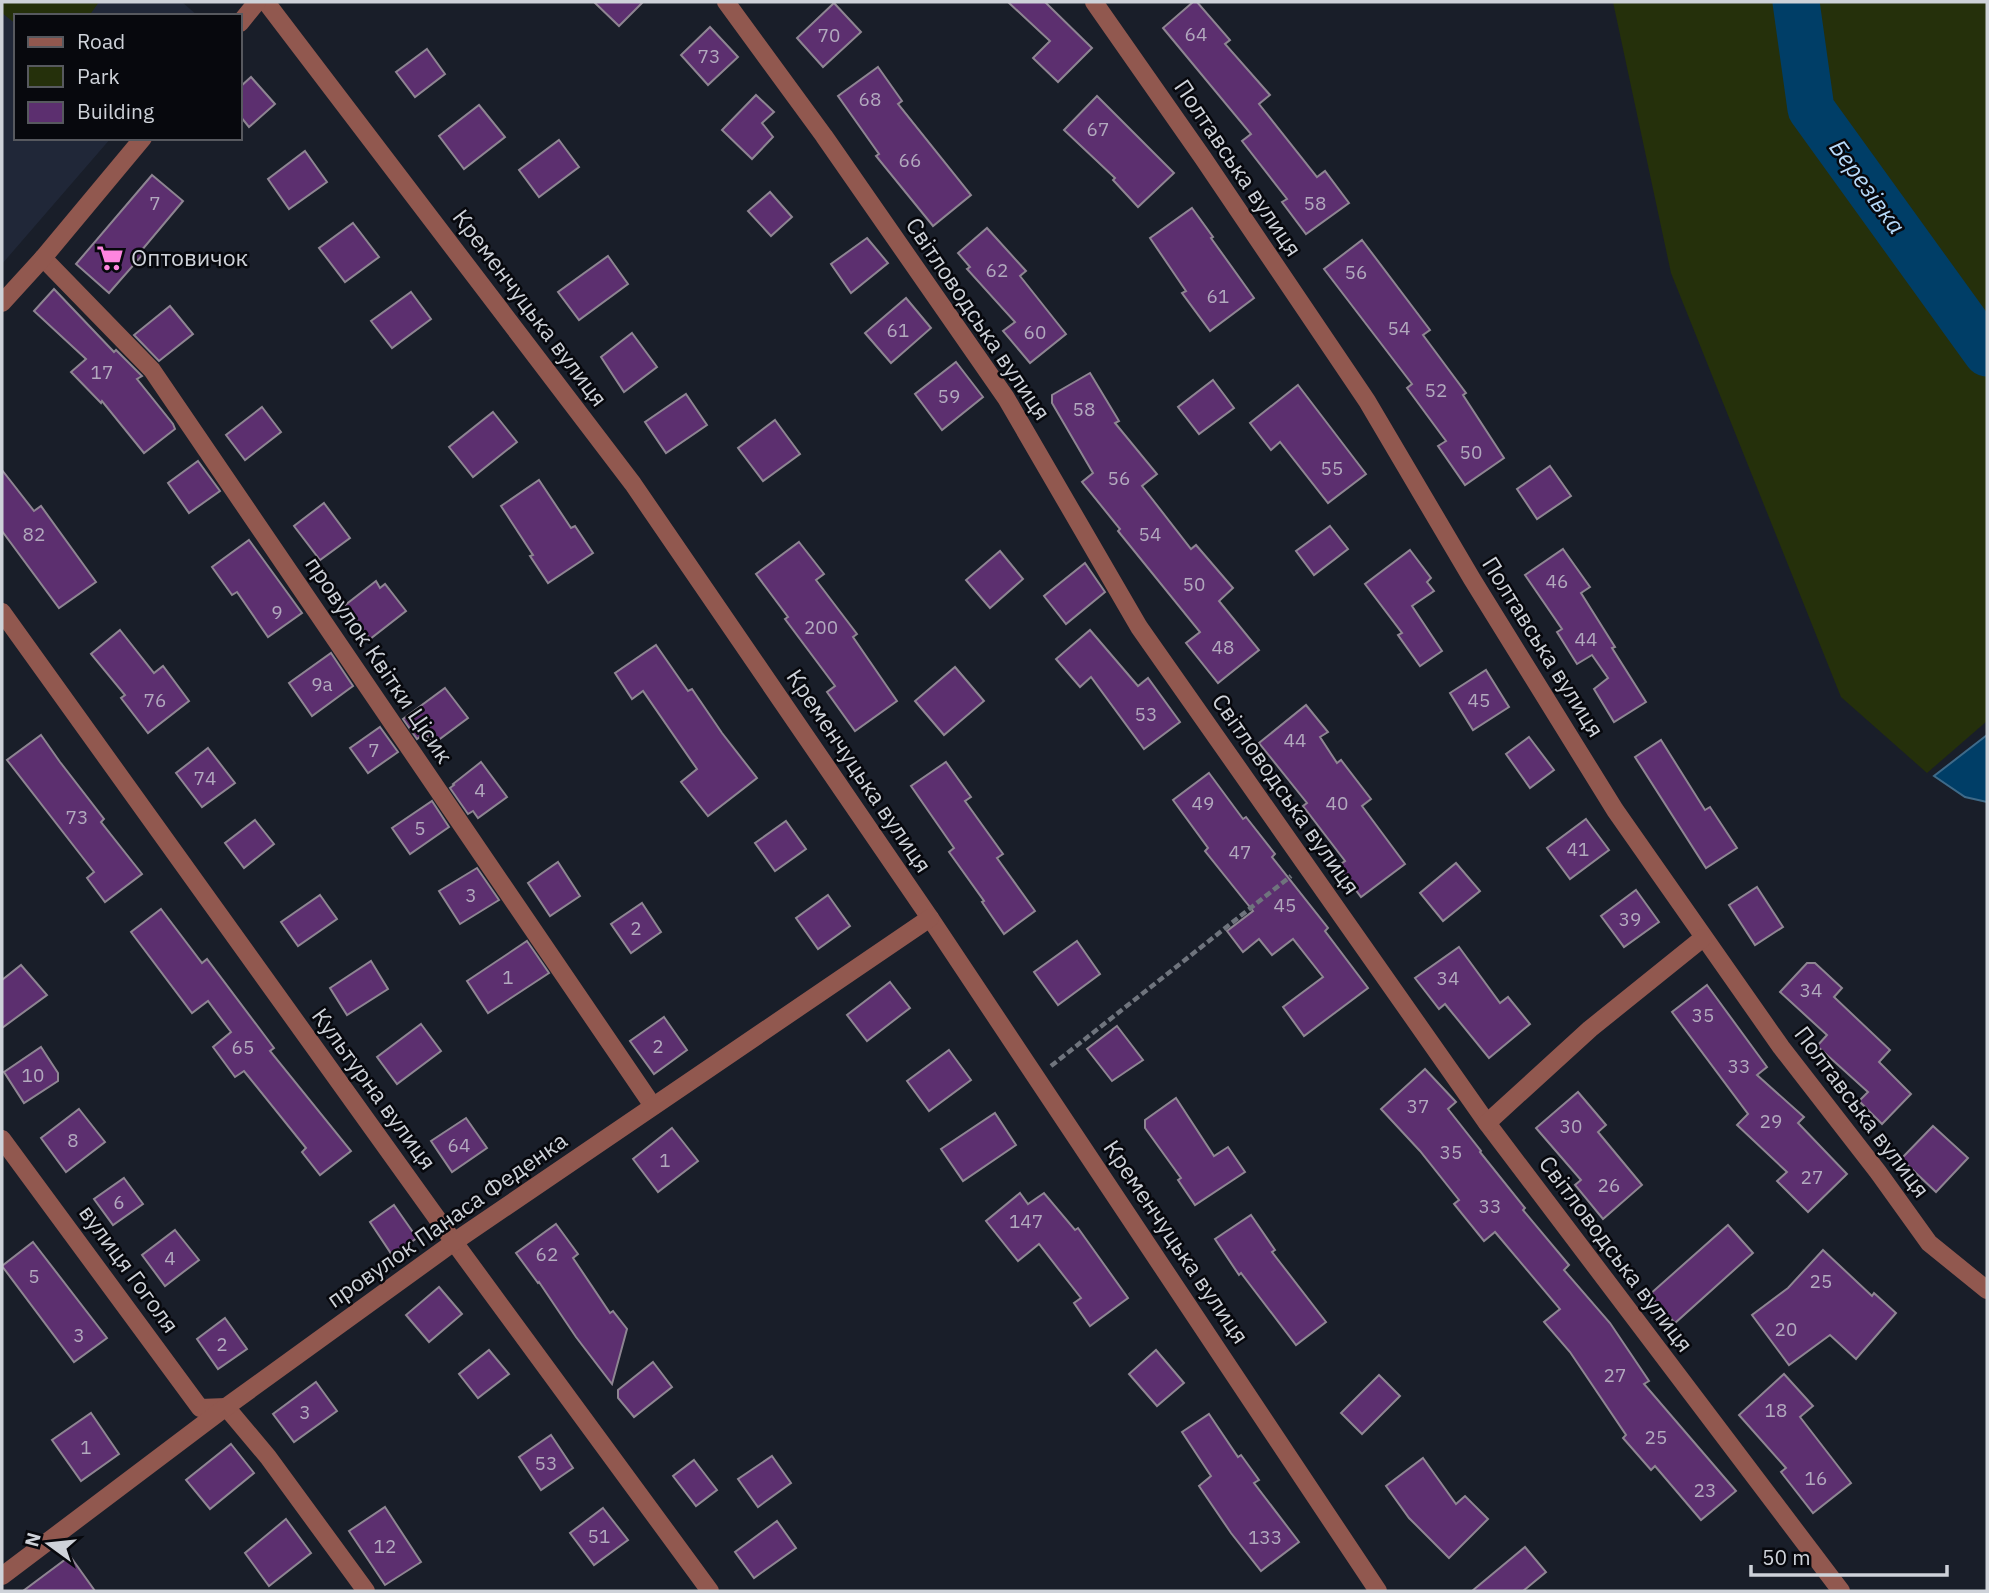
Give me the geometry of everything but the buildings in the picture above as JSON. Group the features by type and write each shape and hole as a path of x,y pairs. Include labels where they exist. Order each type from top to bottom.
{"street":[{"path":"242,21 257,2"},
{"name":"Кременчуцька вулиця","path":"266,2 633,484 930,918 1378,1591"},
{"name":"Світловодська вулиця","path":"726,2 824,136 1006,398 1139,627 1305,864 1487,1123 1835,1584"},
{"name":"Полтавська вулиця","path":"1094,2 1367,401 1472,579 1615,810 1703,938 1781,1047 1929,1242 1987,1290"},
{"path":"2,303 141,140"},
{"name":"провулок Квітки Цісик","path":"43,258 152,370 653,1106"},
{"name":"Культурна вулиця","path":"2,612 454,1242 710,1591"},
{"name":"провулок Панаса Феденка","path":"2,1576 226,1407 454,1242 930,918"},
{"path":"1487,1123 1590,1029 1703,938"},
{"name":"вулиця Гоголя","path":"2,1139 200,1408 226,1407"},
{"path":"226,1407 268,1457 366,1591"}],"path":[{"path":"1037,1077 1305,864"}],"shaded area":[{"path":"2,2 182,2 196,14 14,14 14,140 109,140 2,264"}],"green space":[{"path":"2,2 99,2 90,14 14,14 14,22 2,13"},
{"path":"1613,2 1987,2 1987,721 1927,773 1841,697 1671,273"}],"water":[{"path":"1987,735 1987,802 1965,797 1934,776"}],"waterway":[{"name":"Березівка","path":"1796,2 1811,109 1987,353"}],"place":[{"name":"Оптовичок","path":"110,258"}]}
